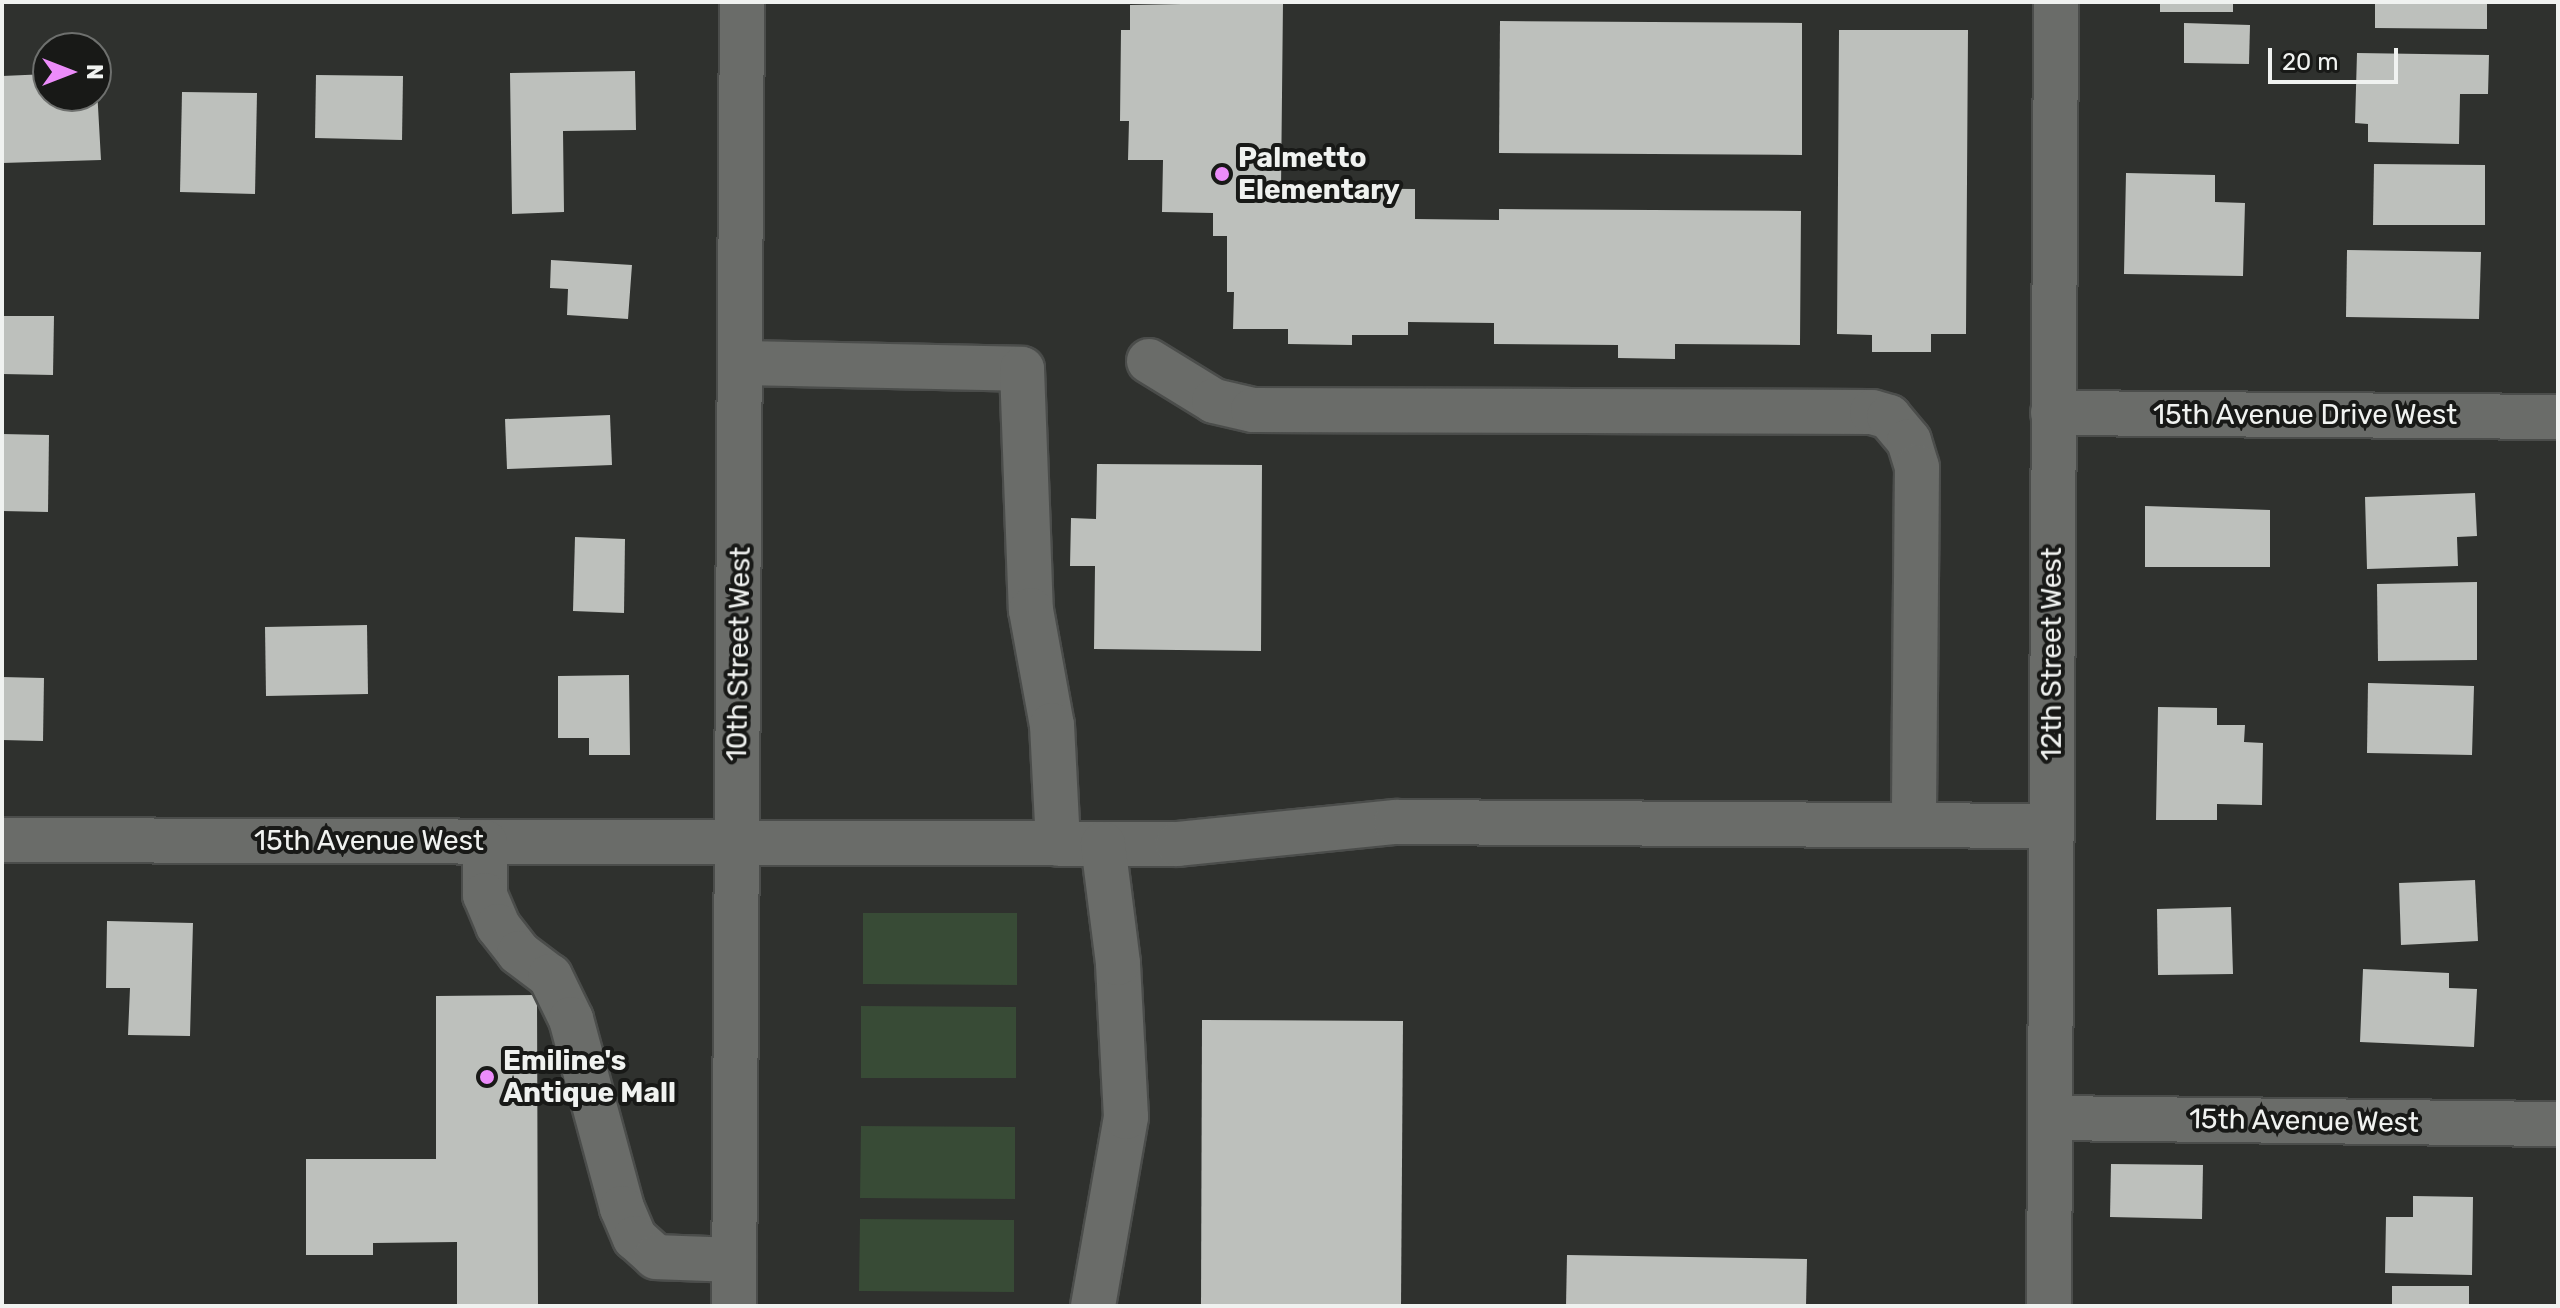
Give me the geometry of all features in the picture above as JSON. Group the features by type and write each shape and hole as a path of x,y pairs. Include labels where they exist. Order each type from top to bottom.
{"street":[{"name":"10th Street West","path":"734,1306 742,2"},
{"name":"12th Street West","path":"2049,1306 2056,2"},
{"path":"1149,361 1214,401 1253,410 1872,412 1889,417 1909,441 1917,467 1914,824"},
{"path":"742,363 1022,369 1031,610 1052,725 1058,844"},
{"name":"15th Avenue Drive West","path":"2053,413 2558,417"},
{"name":"15th Avenue West","path":"2,840 1178,844 1396,822 2051,826"},
{"path":"485,842 485,895 498,926 519,953 550,976 571,1019 622,1208 635,1238 656,1257 734,1260"},
{"path":"1093,1306 1126,1117 1118,963 1103,844"},
{"name":"15th Avenue West","path":"2050,1118 2558,1124"}],"green space":[{"path":"863,913 1017,913 1017,985 863,984"},
{"path":"861,1006 1016,1007 1016,1078 861,1078"},
{"path":"861,1126 1015,1127 1015,1199 860,1198"},
{"path":"860,1219 1014,1220 1014,1292 859,1291"}],"building":[{"name":"Palmetto Elementary","path":"1283,2 1281,188 1415,189 1415,219 1499,220 1499,209 1801,211 1800,345 1675,344 1675,359 1618,358 1618,345 1494,344 1494,323 1408,322 1408,335 1352,335 1352,345 1288,344 1288,329 1233,329 1234,292 1227,292 1227,236 1213,236 1213,213 1162,212 1163,160 1128,160 1129,121 1120,121 1121,30 1130,30 1130,5"},
{"path":"2160,2 2233,2 2233,12 2160,12"},
{"path":"2375,2 2487,2 2487,29 2375,28"},
{"path":"1500,21 1802,23 1802,155 1499,153"},
{"path":"2184,23 2250,25 2249,64 2184,63"},
{"path":"1839,30 1968,30 1966,334 1931,334 1931,352 1872,352 1872,335 1837,334"},
{"path":"2357,53 2489,55 2488,94 2460,94 2459,144 2368,142 2368,124 2355,123"},
{"path":"635,71 636,130 563,131 564,212 512,214 510,73"},
{"path":"32,75 32,112 98,112 101,160 2,163 2,76"},
{"path":"316,75 403,76 402,140 315,138"},
{"path":"182,92 257,93 255,194 180,192"},
{"path":"2374,164 2485,165 2485,225 2373,225"},
{"path":"2126,173 2215,175 2215,202 2245,203 2243,276 2124,274"},
{"path":"2347,250 2481,252 2479,319 2346,317"},
{"path":"551,260 632,265 628,319 567,315 568,289 550,288"},
{"path":"2,316 54,316 53,375 2,374"},
{"path":"610,415 612,465 507,469 505,419"},
{"path":"2,434 49,435 48,512 2,511"},
{"path":"1097,464 1262,465 1261,651 1094,649 1095,566 1070,566 1071,518 1096,519"},
{"path":"2475,493 2477,536 2457,537 2458,566 2367,569 2365,497"},
{"path":"2145,506 2270,510 2270,567 2145,567"},
{"path":"575,537 625,539 624,613 573,611"},
{"path":"2477,582 2477,660 2378,661 2377,584"},
{"path":"367,625 368,694 266,696 265,627"},
{"path":"629,675 630,755 589,755 589,738 558,738 558,676"},
{"path":"2,677 44,678 43,741 2,740"},
{"path":"2368,683 2474,686 2472,755 2367,753"},
{"path":"2158,707 2217,708 2217,725 2245,725 2244,742 2263,743 2262,805 2217,804 2217,820 2156,820"},
{"path":"2475,880 2478,941 2401,945 2399,883"},
{"path":"2231,907 2233,974 2158,975 2157,909"},
{"path":"107,921 193,923 190,1036 128,1035 130,988 106,988"},
{"path":"2363,969 2449,973 2449,988 2477,989 2474,1047 2360,1042"},
{"name":"Emiline's Antique Mall","path":"537,995 538,1306 457,1306 457,1242 373,1243 373,1255 306,1255 306,1159 436,1159 436,996"},
{"path":"1202,1020 1403,1021 1401,1306 1201,1306"},
{"path":"2111,1164 2203,1165 2202,1219 2110,1217"},
{"path":"2413,1196 2473,1197 2472,1275 2385,1273 2386,1217 2413,1217"},
{"path":"1567,1255 1807,1259 1806,1306 1566,1306"},
{"path":"2392,1286 2469,1286 2469,1306 2392,1306"}],"place":[{"name":"Palmetto Elementary","path":"1222,174"},
{"name":"Emiline's Antique Mall","path":"487,1077"}]}
